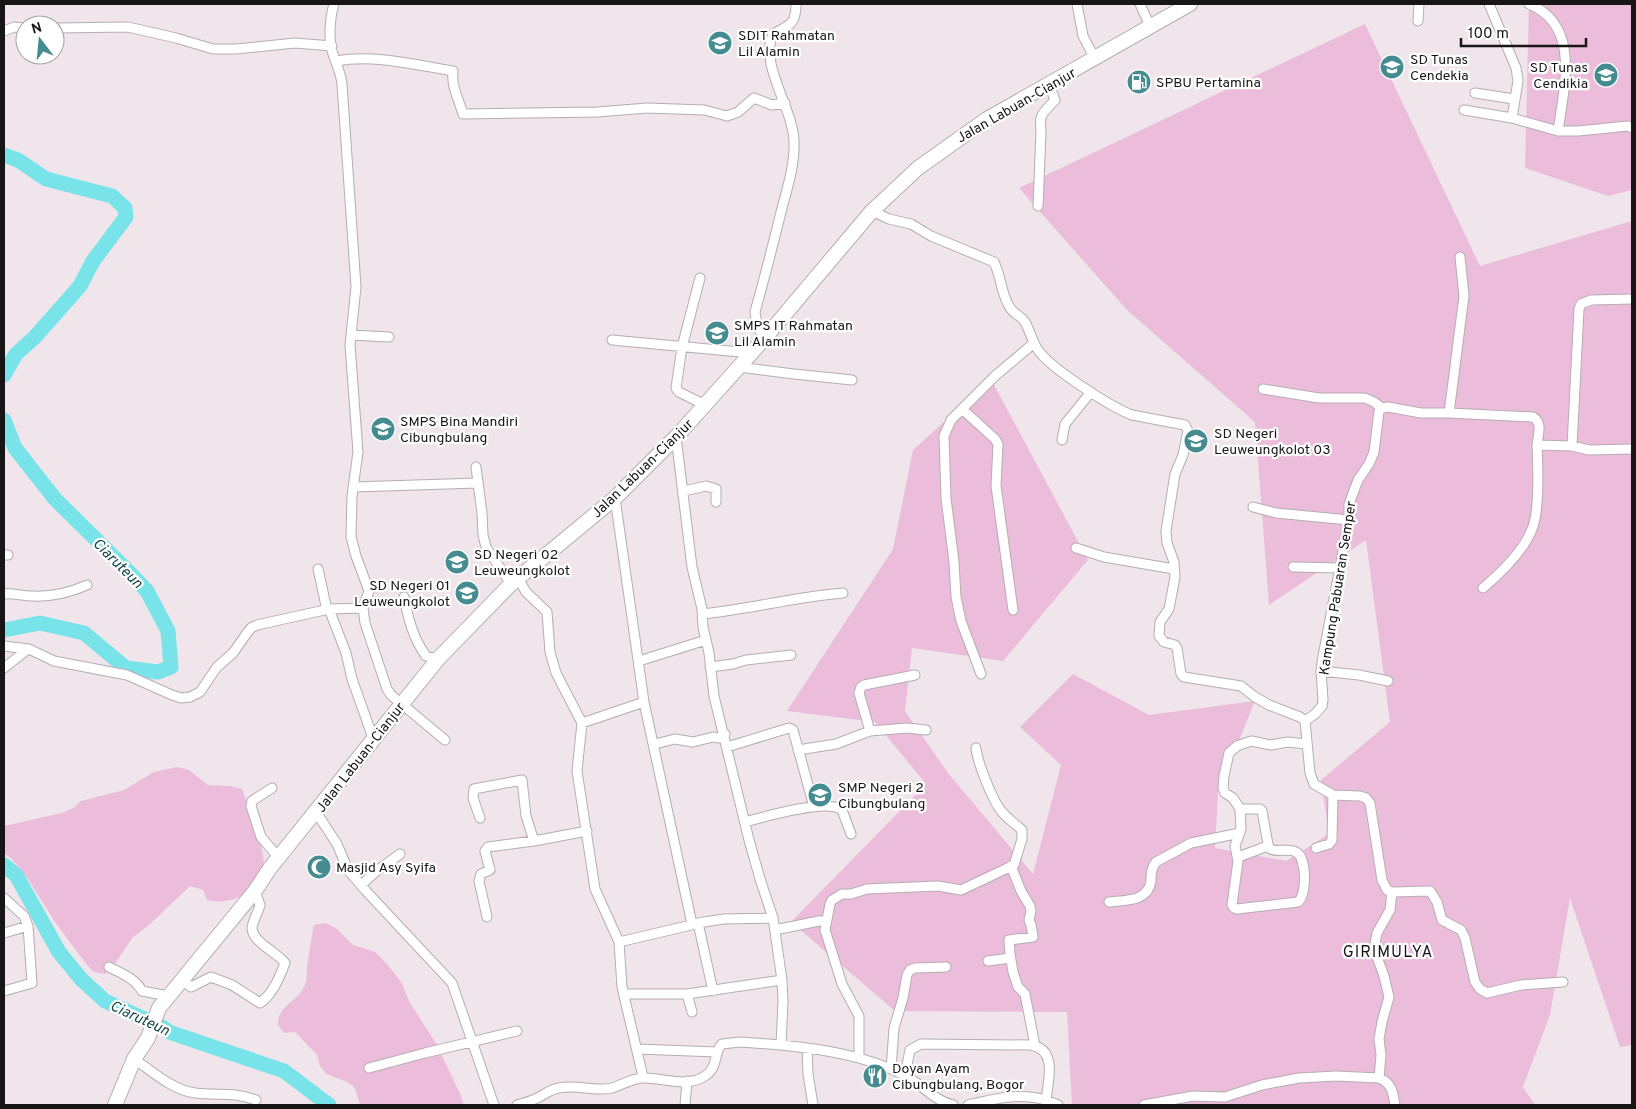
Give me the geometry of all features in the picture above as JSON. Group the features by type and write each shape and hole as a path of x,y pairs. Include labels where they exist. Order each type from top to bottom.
{"highway":[{"name":"Jalan Labuan-Cianjur","path":"115,1105 134,1059 148,1038 159,1008 255,890 438,658 514,581 615,498 676,437 740,367 872,211 918,168 951,143 994,115 1190,4"}],"street":[{"path":"334,4 330,17 332,46 342,84 356,281 356,299 351,336 358,452 351,504 351,537 368,591 363,608 365,622 385,683 391,694 445,740"},
{"path":"764,339 757,325 755,312 790,180 794,155 794,130 771,60 770,42 773,34 792,23 796,15 796,4"},
{"path":"1077,4 1083,36 1095,58"},
{"path":"1140,4 1150,26"},
{"path":"1418,21 1419,4"},
{"path":"1489,4 1516,68 1518,81 1512,118"},
{"path":"1529,4 1541,8 1554,22 1562,37 1566,70 1558,131"},
{"path":"65,28 128,27 213,49 236,49 295,43 332,46"},
{"path":"336,61 346,59 382,60 453,71 452,79 463,114 598,112 647,108 704,110 727,116 738,112 754,98 772,105 785,103"},
{"path":"1038,206 1041,132 1039,120 1042,113 1054,100 1049,84"},
{"path":"1475,93 1514,99"},
{"path":"1464,110 1512,118 1558,131 1628,126 1632,128"},
{"path":"872,211 889,219 911,224 934,238 994,262 1009,308 1025,323 1034,343 1046,358 1091,392 1124,412 1187,426 1188,431 1183,455 1175,474 1166,531 1175,577 1169,609 1160,622 1159,636 1164,642 1176,645 1181,674 1241,686 1269,705 1300,717 1305,721 1310,773 1314,784 1332,795 1366,798 1370,803 1382,880 1387,890 1392,892 1430,891 1437,902 1442,920 1461,930 1465,938 1475,982 1480,989 1487,993 1521,984 1563,982"},
{"path":"1449,413 1464,296 1460,257"},
{"path":"700,278 682,347 676,389 705,405"},
{"path":"1572,446 1579,309 1581,304 1584,301 1591,300 1632,299"},
{"path":"351,336 389,337"},
{"path":"612,340 751,353"},
{"path":"981,674 962,621 956,597 954,562 946,498 944,436 950,422 962,409 995,376 1034,343"},
{"path":"740,367 852,380"},
{"path":"1263,389 1319,398 1365,398 1382,408 1388,407 1421,412 1533,417 1537,419 1540,425 1537,445 1537,489 1533,528 1512,560 1483,588"},
{"path":"1062,440 1065,424 1091,392"},
{"name":"Kampung Pabuaran Semper","path":"1305,721 1322,706 1321,671 1349,520 1349,504 1358,480 1374,452 1378,416 1382,408"},
{"path":"962,409 998,444 996,486 1013,610"},
{"path":"676,437 692,567 703,614 703,627 714,696 760,879 773,918 784,1001 781,1045"},
{"path":"1537,445 1572,446 1589,450 1632,449"},
{"path":"476,467 486,547 514,581 547,612 550,652 556,672 582,723 577,771 595,889 619,942 624,994 643,1077"},
{"path":"353,487 478,484"},
{"path":"684,491 706,486 716,489 716,502"},
{"path":"615,498 644,702 695,924 713,991"},
{"path":"1252,507 1276,513 1349,520"},
{"path":"1076,548 1104,557 1174,569"},
{"path":"1294,567 1340,568"},
{"path":"318,569 328,610 346,653 352,679 373,738"},
{"path":"4,594 54,595 87,585"},
{"path":"703,614 740,610 778,601 843,593"},
{"path":"404,597 408,615 420,648 426,656 438,658"},
{"path":"4,646 28,649 54,661 127,675 180,698 190,697 200,692 217,667 233,653 251,628 257,625 328,610 363,608"},
{"path":"639,661 706,640"},
{"path":"4,668 28,649"},
{"path":"710,667 746,660 791,655"},
{"path":"1321,671 1359,675 1388,681"},
{"path":"870,731 859,693 861,687 915,675"},
{"path":"582,723 644,702"},
{"path":"727,747 789,728 793,730 814,807"},
{"path":"798,750 836,744 870,731 907,728 926,730"},
{"path":"654,744 675,739 693,742 713,737 719,738 725,734"},
{"path":"1268,846 1275,851 1294,850 1300,856 1305,877 1302,896 1298,902 1256,908 1234,908 1232,905 1238,857 1235,846 1240,833 1240,809 1233,798 1225,793 1223,788 1230,753 1234,748 1250,741 1270,745 1288,742 1307,744"},
{"path":"859,1058 859,1016 842,984 825,930 830,904 832,900 842,894 851,894 867,889 938,886 960,890 1014,865 1022,839 1022,830 999,809 977,758 976,748"},
{"path":"480,818 473,798 474,789 522,780 526,816 534,841"},
{"path":"272,788 252,802 251,806 261,837 279,858"},
{"path":"1316,848 1329,844 1332,840 1332,795"},
{"path":"745,822 786,812 834,806 842,810 851,834"},
{"path":"1240,809 1260,808 1263,824 1267,831 1268,846"},
{"path":"316,812 337,844 348,870 452,983 494,1105"},
{"path":"488,917 479,881 481,874 490,870 484,851 488,847 586,831"},
{"path":"1109,902 1134,899 1144,895 1148,890 1151,872 1156,862 1182,847 1203,840 1240,833"},
{"path":"1238,857 1268,846"},
{"path":"361,885 400,854"},
{"path":"1012,866 1031,911 1029,920 1032,925 1032,937 1009,940 1010,958 1018,987 1025,994 1034,1046"},
{"path":"181,979 191,987 212,976 232,985 260,1002 267,997 280,976 285,963 257,939 253,933 254,920 260,905 255,890"},
{"path":"1379,1078 1381,1054 1379,1039 1389,998 1384,976 1374,949 1377,933 1390,910 1392,892"},
{"path":"4,898 24,916 28,926 32,983 4,991"},
{"path":"619,942 724,919 773,918"},
{"path":"775,930 826,921"},
{"path":"4,933 28,926"},
{"path":"988,961 1010,958"},
{"path":"110,967 133,981 142,992 168,996"},
{"path":"892,1069 894,1028 903,998 907,975 910,970 915,968 946,967"},
{"path":"624,994 687,994 782,980"},
{"path":"687,994 692,1012"},
{"path":"369,1068 517,1031"},
{"path":"517,1105 535,1102 557,1088 574,1086 587,1089 610,1088 643,1077 670,1081 696,1080 708,1074 717,1059 719,1047 726,1043 781,1045 859,1058 905,1075 933,1095 953,1105"},
{"path":"905,1075 910,1050 921,1044 1034,1046 1044,1051 1049,1060 1046,1101"},
{"path":"807,1048 808,1074 813,1105"},
{"path":"637,1049 717,1052"},
{"path":"134,1059 183,1090 194,1093 239,1095 256,1100"},
{"path":"1144,1105 1193,1096 1225,1097 1262,1085 1299,1078 1336,1076 1379,1078 1391,1087 1395,1105"},
{"path":"685,1105 687,1081"},
{"path":"968,1105 1001,1097 1032,1097 1058,1105"}],"shaded area":[{"path":"1529,4 1632,4 1632,190 1608,196 1525,168"},
{"path":"1365,24 1480,266 1632,221 1632,1045 1620,1047 1570,898 1550,1015 1523,1087 1535,1105 1072,1105 1067,1012 895,1011 791,922 926,784 875,722 787,711 893,549 913,450 991,379 1088,560 1003,661 912,648 905,711 948,773 1033,874 1061,765 1020,727 1073,674 1149,715 1255,701 1218,792 1215,848 1286,861 1329,834 1321,780 1390,722 1366,540 1269,605 1255,422 1127,310 1019,188"},
{"path":"177,767 189,770 208,785 231,786 242,789 263,853 262,871 247,894 227,901 207,900 203,890 190,886 150,924 132,938 113,967 105,974 94,972 55,922 26,876 12,859 4,853 4,826 62,813 73,808 81,801 124,790 154,772"},
{"path":"325,923 336,928 353,945 375,952 401,982 410,1003 436,1043 464,1105 360,1105 355,1088 347,1082 326,1074 320,1066 317,1055 295,1032 284,1033 278,1025 281,1013 304,987 314,925"}],"waterway":[{"name":"Ciaruteun","path":"4,155 18,160 46,179 112,196 125,208 126,217 93,261 80,286 34,338 16,354 4,375"},
{"name":"Ciaruteun","path":"4,420 15,448 55,499 147,591 168,631 171,667 158,672 126,668 84,633 40,623 4,630"},
{"name":"Ciaruteun","path":"4,865 16,875 59,952 81,979 105,1001 169,1032 284,1071 329,1105"}],"place":[{"name":"SDIT Rahmatan Lil Alamin","path":"720,43"},
{"name":"SD Tunas Cendekia","path":"1392,67"},
{"name":"SD Tunas Cendikia","path":"1606,75"},
{"name":"SPBU Pertamina","path":"1139,82"},
{"name":"SMPS IT Rahmatan Lil Alamin","path":"717,333"},
{"name":"SMPS Bina Mandiri Cibungbulang","path":"383,429"},
{"name":"SD Negeri Leuweungkolot 03","path":"1196,441"},
{"name":"SD Negeri 02 Leuweungkolot","path":"457,562"},
{"name":"SD Negeri 01 Leuweungkolot","path":"467,593"},
{"name":"SMP Negeri 2 Cibungbulang","path":"820,795"},
{"name":"Masjid Asy Syifa","path":"319,867"},
{"name":"Doyan Ayam Cibungbulang, Bogor","path":"875,1076"}],"district":[{"name":"GIRIMULYA","path":"1388,951"}]}
